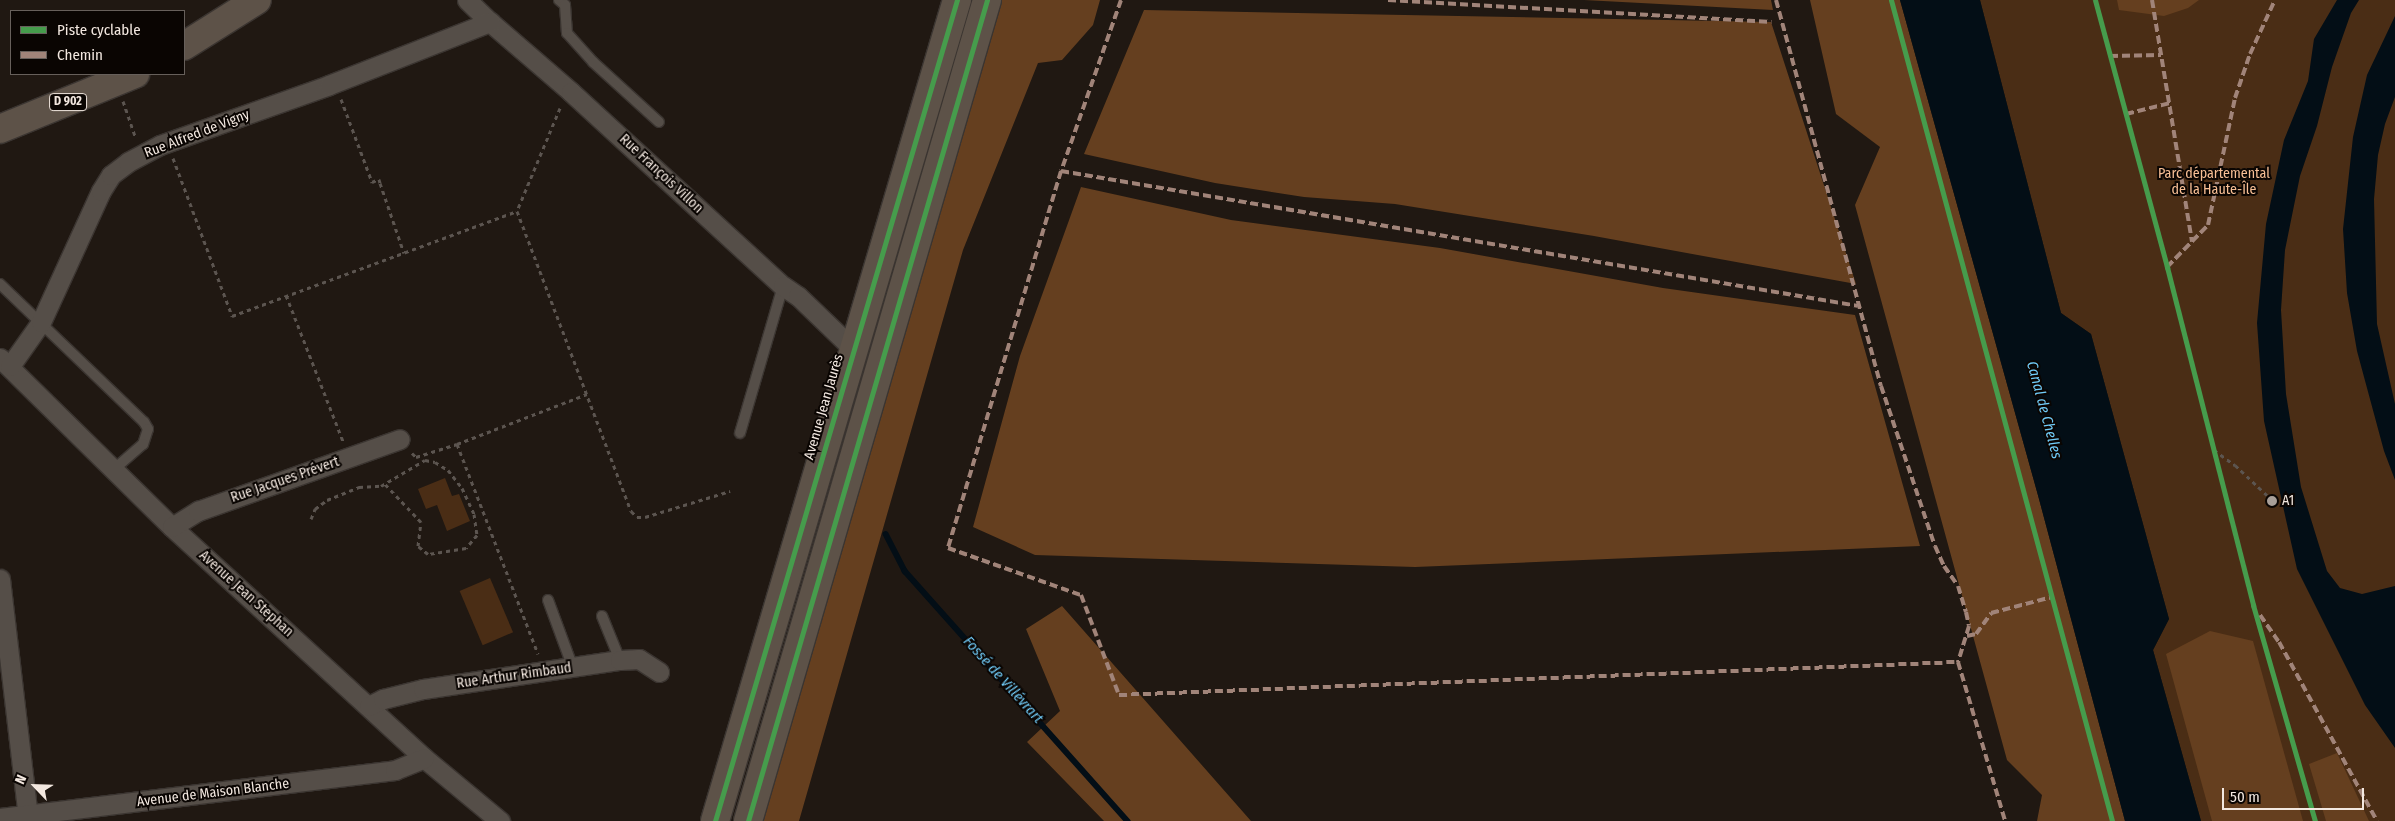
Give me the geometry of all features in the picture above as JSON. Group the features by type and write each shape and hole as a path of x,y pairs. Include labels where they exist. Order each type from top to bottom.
{"main road":[{"path":"185,45 257,0"},
{"name":"Avenue Jean Jaurès","path":"716,821 956,0"},
{"path":"748,821 988,0"},
{"name":"D 902","path":"0,129 126,78"}],"street":[{"name":"Rue François Villon","path":"468,0 782,286 798,296 853,349"},
{"name":"Rue Alfred de Vigny","path":"5,362 41,322 101,191 112,176 128,162 168,143 335,83 490,22"},
{"name":"Avenue Jean Stephan","path":"5,362 172,527 424,758 500,821"},
{"name":"Rue Jacques Prévert","path":"172,527 198,511 400,439"},
{"path":"0,579 28,816"},
{"name":"Rue Arthur Rimbaud","path":"369,706 383,699 423,689 620,660 639,658 659,672"},
{"name":"Avenue de Maison Blanche","path":"0,818 87,815 395,770 424,758"}],"lane":[{"path":"559,0 565,5 567,33 593,62 659,122"},
{"path":"0,284 144,422 148,429 143,444 114,469"},
{"path":"740,433 782,286"},
{"path":"548,600 573,668"},
{"path":"602,616 620,660"}],"path":[{"path":"126,78 141,155"},
{"path":"335,83 372,182 379,179 404,253"},
{"path":"571,92 558,112 517,211 631,511 637,517 645,518 730,491"},
{"path":"168,143 232,316 517,211"},
{"path":"286,295 350,457"},
{"path":"416,457 457,444 587,394"},
{"path":"400,439 416,457 419,464"},
{"path":"457,444 544,671"},
{"path":"2214,450 2236,465 2268,496"},
{"path":"311,519 315,509 327,500 359,487 385,484 425,460 435,462 448,470 462,488 474,514 477,535 466,548 428,554 418,546 421,522 385,484"}],"green space":[{"name":"Parc départemental de la Haute-Île","path":"1980,0 2395,0 2395,821 2201,821 2153,650 2169,619 2091,334 2061,313"},
{"path":"445,478 452,496 459,494 470,521 447,531 437,505 426,509 418,489"},
{"path":"490,578 513,632 483,645 460,591"}],"shaded area":[{"path":"995,0 1100,0 1093,25 1062,60 1038,63 963,250 799,821 754,821"},
{"path":"1584,0 1771,0 1773,10"},
{"path":"1810,0 1900,0 2039,499 2125,821 2037,821 2042,795 2007,760 1855,205 1880,147 1836,114"},
{"path":"2117,0 2199,0 2188,8 2164,16 2119,10"},
{"path":"1144,10 1771,22 1856,284 1594,236 1395,204 1304,197 1215,183 1084,154"},
{"path":"1081,187 1231,220 1440,248 1663,288 1855,315 1920,546 1415,567 1035,555 973,527 1020,356"},
{"path":"1062,606 1251,821 1104,821 1027,742 1060,711 1026,629"},
{"path":"2210,631 2253,641 2303,821 2212,821 2166,654"},
{"path":"2337,753 2369,821 2326,821 2309,764"}],"water":[{"name":"Canal de Chelles","path":"1900,0 1980,0 2061,313 2091,334 2169,619 2153,650 2201,821 2125,821 2039,499"},
{"path":"2337,0 2359,0 2351,13 2332,67 2317,126 2300,176 2285,250 2281,310 2286,394 2301,487 2327,571 2340,588 2362,594 2395,586 2395,748 2365,705 2297,569 2264,421 2257,323 2266,224 2284,140 2308,81 2314,39"},
{"path":"2395,16 2395,97 2385,124 2378,155 2374,199 2377,324 2395,404 2395,480 2384,451 2357,351 2347,293 2343,229 2353,137 2367,75"}],"waterway":[{"name":"Fossé de Villévrart","path":"886,534 905,571 1128,821"}],"marked path":[{"path":"1121,0 1061,171 1858,306"},
{"path":"1388,0 1771,22"},
{"path":"1776,0 1881,386 1935,546 1944,566 1958,586 1966,612 1969,626 1958,662 2005,821"},
{"path":"2152,0 2192,242"},
{"path":"2167,267 2208,225 2235,98 2250,54 2275,0"},
{"path":"2110,56 2161,55"},
{"path":"2126,114 2170,103"},
{"path":"1061,171 948,548 1081,595 1119,695 1958,662"},
{"path":"1967,636 1976,634 1991,613 2052,597"},
{"path":"2260,615 2279,642 2377,821"}],"cycle path":[{"path":"715,821 957,0"},
{"path":"748,821 987,0"},
{"path":"1891,0 2112,821"},
{"path":"2095,0 2167,267 2253,605 2315,821"}],"place":[{"name":"A1","path":"2272,501"}]}
